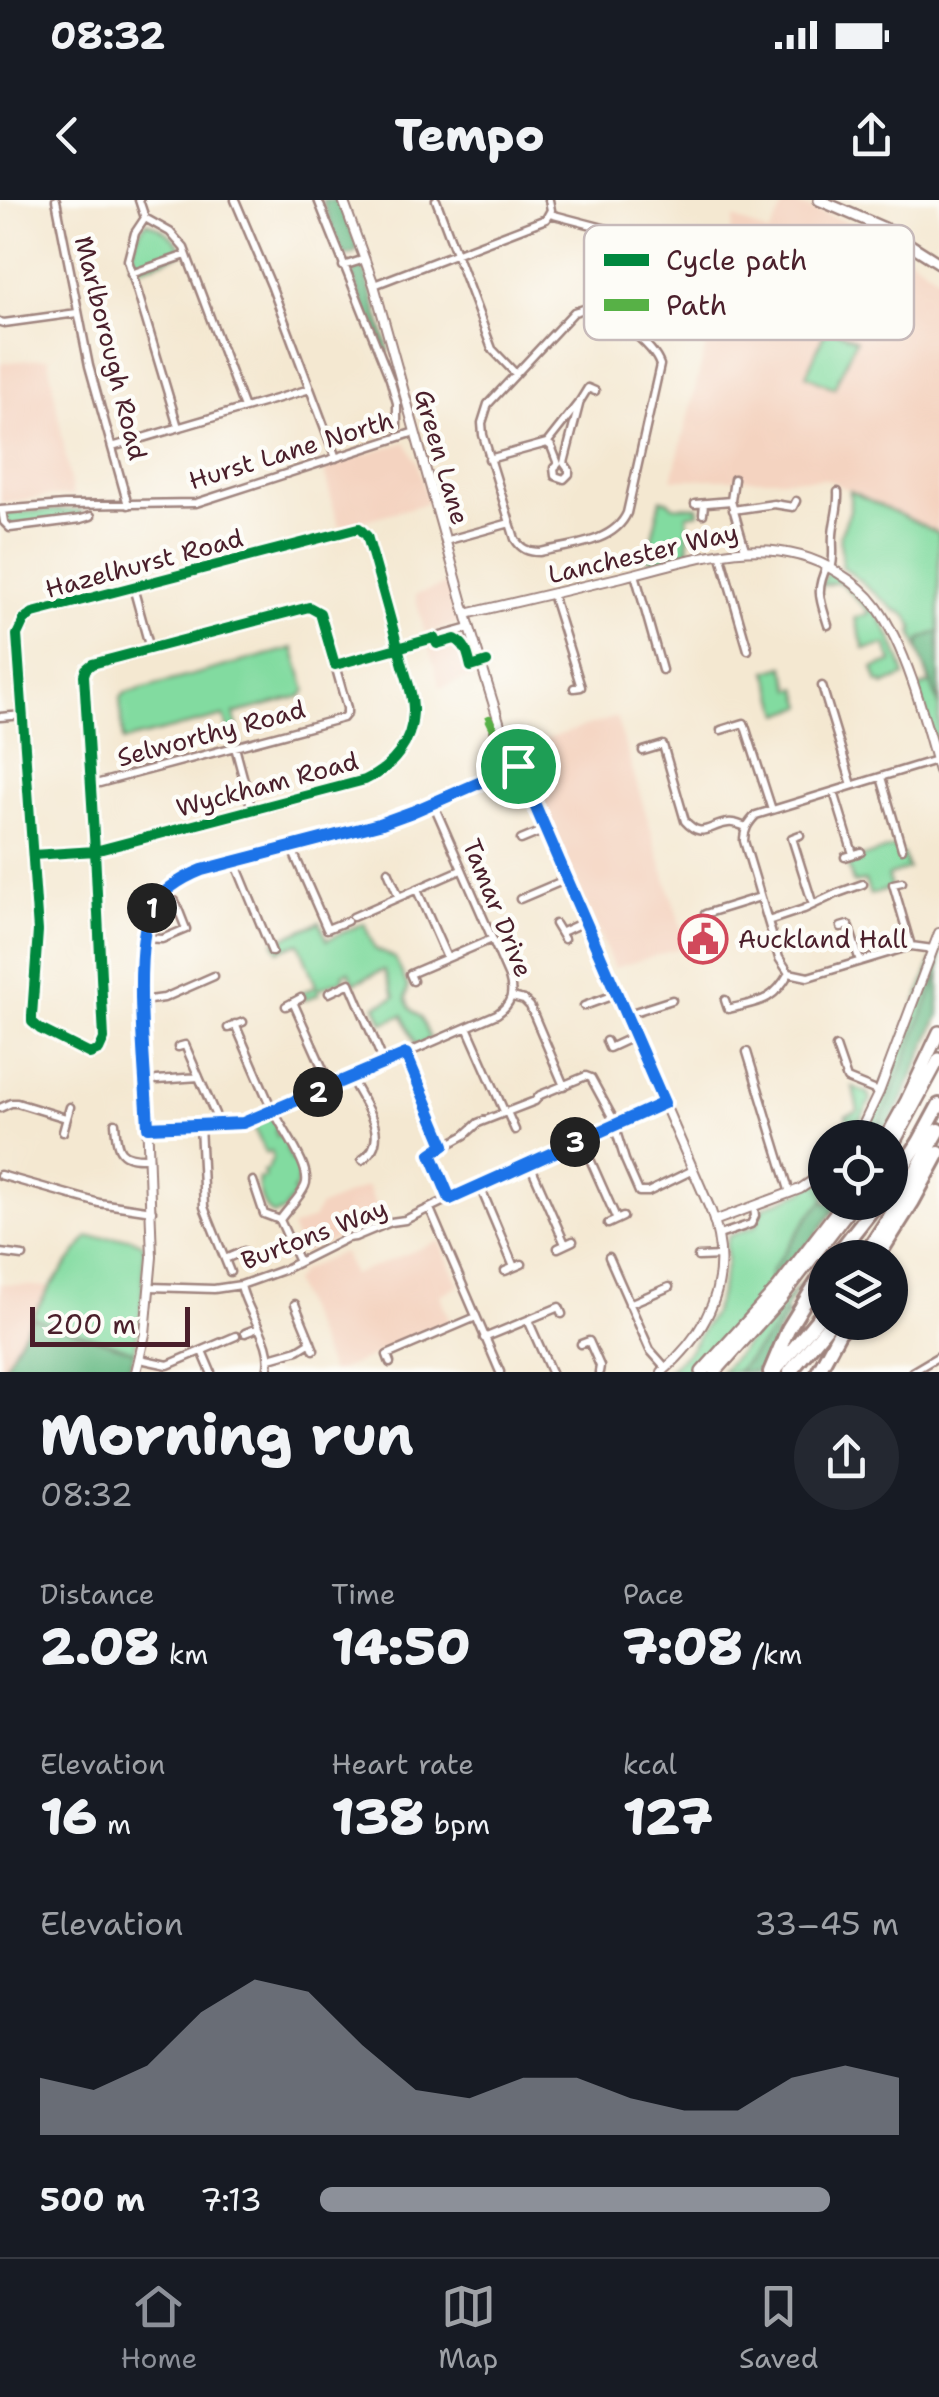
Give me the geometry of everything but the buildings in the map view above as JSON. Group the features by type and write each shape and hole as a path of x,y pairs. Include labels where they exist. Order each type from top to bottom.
{"highway":[{"path":"896,1120 939,1032"},
{"path":"906,1120 939,1059"},
{"path":"908,1160 939,1104"},
{"path":"875,1240 939,1130"},
{"path":"888,1240 939,1153"},
{"path":"898,1240 939,1169"},
{"path":"702,1372 778,1288 830,1220"},
{"path":"715,1372 782,1297 841,1220"},
{"path":"848,1240 864,1220"},
{"path":"772,1372 788,1329 808,1297"},
{"path":"772,1372 808,1330"},
{"path":"790,1372 816,1340"},
{"path":"818,1372 835,1340"}],"main road":[{"path":"819,200 879,225"},
{"path":"914,246 939,263"}],"street":[{"name":"Marlborough Road","path":"56,200 89,366 128,505"},
{"path":"139,200 145,218 175,236 187,255 244,408"},
{"path":"235,200 336,458"},
{"path":"318,200 390,379 400,422"},
{"name":"Green Lane","path":"343,200 374,285 500,725 714,1221 721,1256 717,1290 706,1320 690,1344 664,1370"},
{"path":"436,200 492,350 516,374"},
{"path":"374,285 546,219 550,214 549,200"},
{"path":"550,214 592,225"},
{"path":"145,218 130,252 131,274 178,428"},
{"path":"131,274 187,255"},
{"path":"343,266 365,259"},
{"path":"584,309 574,312 485,409 482,428 519,546 540,552 616,530 626,512 660,372 659,359 640,340"},
{"path":"0,322 78,312"},
{"path":"112,447 310,388"},
{"path":"490,459 547,443 588,388 595,391"},
{"path":"547,443 561,463 580,401"},
{"name":"Hurst Lane North","path":"1,510 206,501 414,432"},
{"path":"734,479 731,501 745,549"},
{"path":"828,625 818,592 834,552 832,537 840,513 836,490"},
{"path":"704,514 700,504 731,501"},
{"path":"733,510 774,504 794,508"},
{"path":"1,510 10,528 91,516"},
{"path":"445,541 510,524"},
{"name":"Hazelhurst Road","path":"24,715 17,634 32,613 355,528 367,536"},
{"name":"Wyckham Road","path":"33,854 96,850 252,810 366,780 394,760 407,738 413,710 367,536"},
{"name":"Lanchester Way","path":"466,614 720,553 745,549 790,553 829,567 868,596 888,624 901,649 939,771"},
{"path":"720,553 748,650"},
{"path":"635,574 662,670"},
{"path":"133,587 150,648"},
{"path":"552,594 581,686 574,688"},
{"path":"0,718 24,715 39,946 32,1022 90,1054 99,1050 104,1038 86,669 92,664 309,607 320,614 335,665 470,628"},
{"name":"Selworthy Road","path":"92,785 343,718 347,708 335,665"},
{"path":"822,686 852,786"},
{"path":"721,730 744,723 772,810"},
{"name":"Green Lane","path":"497,754 494,732 500,725"},
{"path":"644,751 663,745 690,827 702,831 728,823 746,828"},
{"path":"235,747 252,810"},
{"path":"933,949 911,946 808,977 789,973 781,964 744,841 746,828 756,815 936,760"},
{"path":"136,1372 150,1286 152,1211 142,938 152,907 169,888 189,875 379,824 518,766"},
{"path":"881,777 898,844"},
{"path":"834,792 853,854"},
{"name":"Tamar Drive","path":"148,1127 243,1123 504,1010 512,997 509,976 433,803"},
{"path":"527,841 545,830"},
{"path":"800,836 792,838 813,905"},
{"path":"291,847 327,930 461,870"},
{"path":"235,862 272,952"},
{"path":"388,871 398,897"},
{"path":"520,899 567,879"},
{"path":"902,882 893,884 911,946"},
{"path":"768,921 813,905 848,884 863,884"},
{"path":"417,890 447,958"},
{"path":"705,914 760,896"},
{"path":"142,938 162,939 186,929 175,900"},
{"path":"556,924 563,936 586,922"},
{"path":"841,928 848,925 860,961"},
{"path":"866,1120 939,933"},
{"path":"413,981 410,974 492,939"},
{"path":"725,1000 728,1009 768,998 781,988 789,973"},
{"path":"142,1001 164,998 214,976"},
{"path":"330,993 350,983 384,1062"},
{"path":"584,1006 616,994"},
{"path":"512,997 530,1006 564,1086"},
{"path":"625,1015 672,1000"},
{"path":"294,1002 331,1087"},
{"path":"235,1025 306,1178 305,1186 280,1220"},
{"path":"467,1028 515,1130"},
{"path":"606,1041 608,1048 635,1036"},
{"path":"182,1046 215,1114 216,1124"},
{"path":"836,1047 847,1079 879,1092"},
{"path":"747,1052 790,1193"},
{"path":"406,1054 444,1145"},
{"path":"450,1199 431,1154 466,1135 478,1123 586,1076 591,1078 615,1124 625,1160 640,1192 648,1192 693,1170"},
{"path":"162,1077 199,1078"},
{"path":"351,1078 375,1123 374,1146 362,1160"},
{"path":"0,1108 17,1103 66,1118"},
{"name":"Burtons Way","path":"150,1286 214,1290 241,1285 347,1238 405,1220 664,1103"},
{"path":"64,1132 70,1108"},
{"path":"200,1125 204,1207 230,1272"},
{"path":"113,1129 123,1154 149,1158"},
{"path":"581,1139 620,1219 608,1224"},
{"path":"530,1162 565,1244"},
{"path":"0,1175 99,1203 152,1211"},
{"path":"253,1179 264,1214 280,1220 299,1262"},
{"path":"714,1221 790,1193 808,1182"},
{"path":"478,1184 518,1265 505,1270"},
{"path":"718,1236 751,1224 754,1207"},
{"path":"430,1209 500,1372"},
{"path":"225,1259 244,1251"},
{"path":"0,1253 23,1256"},
{"path":"698,1257 721,1256"},
{"path":"609,1257 650,1350 664,1370"},
{"path":"241,1285 270,1358 267,1372"},
{"path":"630,1304 669,1287"},
{"path":"270,1358 313,1346 295,1304"},
{"path":"484,1338 559,1307 562,1314"},
{"path":"390,1363 387,1355 476,1318"},
{"path":"528,1320 551,1372"},
{"path":"140,1359 168,1364 258,1328"},
{"path":"581,1344 589,1341 599,1372"},
{"path":"202,1351 210,1372"},
{"path":"912,1372 939,1356"}],"shaded area":[{"path":"786,201 852,225 774,225"},
{"path":"914,260 939,278 939,533 826,479 672,479 707,340 914,340"},
{"path":"48,358 73,496 0,503 0,363"},
{"path":"406,442 428,503 339,527 323,468"},
{"path":"450,583 462,623 425,634 415,595"},
{"path":"456,636 465,640 476,676 440,688 428,644"},
{"path":"616,717 687,946 614,968 518,748"},
{"path":"367,1186 383,1222 303,1253 291,1228 313,1219 319,1207"},
{"path":"439,1241 459,1285 440,1295 450,1322 331,1372 293,1282 301,1271 343,1252 353,1275"},
{"path":"0,1284 50,1287 1,1372 0,1372"}],"green space":[{"path":"322,200 340,200 358,249 353,254 342,253"},
{"path":"147,222 168,234 183,253 137,270 133,268 133,250"},
{"path":"359,267 364,268 389,351 382,353 352,276"},
{"path":"821,340 856,340 834,388 806,375"},
{"path":"850,491 939,533 939,753 917,689 930,683 911,623 842,566 840,535 850,511"},
{"path":"661,499 673,506 698,507 699,513 687,515 689,553 653,561 647,558"},
{"path":"82,511 82,516 12,525 5,516 7,513"},
{"path":"828,572 856,590 878,615 905,676 883,685 878,683 873,668 892,662 886,645 864,649 855,618 870,613 842,584 820,586"},
{"path":"939,631 939,705 918,649 921,639"},
{"path":"293,648 306,690 302,696 234,714 241,743 233,745 224,716 123,741 120,699 125,693"},
{"path":"784,666 792,690 798,688 804,706 781,714 767,671"},
{"path":"897,846 908,869 888,876 891,888 870,895 865,881 853,883 847,862"},
{"path":"320,922 327,940 364,923 375,949 395,958 408,987 406,998 410,1008 421,1018 430,1039 416,1046 403,1015 383,1023 376,1006 395,997 384,970 354,983 349,971 343,974 344,979 318,989 319,994 305,1000 301,993 316,986 299,943 278,951 274,942"},
{"path":"939,942 939,973 881,1120 871,1119"},
{"path":"939,973 939,1015 901,1104 891,1120 881,1120"},
{"path":"853,1087 868,1093 871,1100 860,1120 847,1120 846,1115 858,1111"},
{"path":"272,1116 277,1136 281,1134 290,1145 286,1148 303,1175 298,1177 293,1191 296,1193 283,1212 273,1215 259,1192 259,1178 265,1177 263,1171 273,1157 271,1151 266,1153 253,1126"},
{"path":"808,1188 808,1218 770,1273 776,1282 696,1372 666,1372 688,1352 713,1313 727,1261 729,1236 756,1226 764,1207"},
{"path":"807,1219 827,1220 776,1282 770,1273"},
{"path":"88,1237 131,1238 144,1245 135,1351 32,1317"},
{"path":"802,1282 770,1334 737,1372 721,1372"},
{"path":"785,1311 789,1315 761,1372 737,1372 766,1339"},
{"path":"32,1317 135,1351 128,1372 1,1372"}],"marked path":[{"path":"487,720 495,731"}],"cycle path":[{"path":"33,855 95,851 365,780 399,753 409,734 413,712 411,692 401,658 397,643 393,627 367,536 359,528 33,613 24,620 17,635 38,931 32,1022 90,1054 99,1050 104,1039 95,851 84,675 86,669 92,664 309,607 320,613 335,665 434,638 437,644 459,641 471,667 487,662"}],"place":[{"name":"Auckland Hall","path":"703,939"}],"route":[{"path":"518,766 664,1103 450,1199 431,1154 444,1145 406,1054 243,1123 148,1127 142,938 152,907 169,888 202,870 379,824 518,766"}]}
